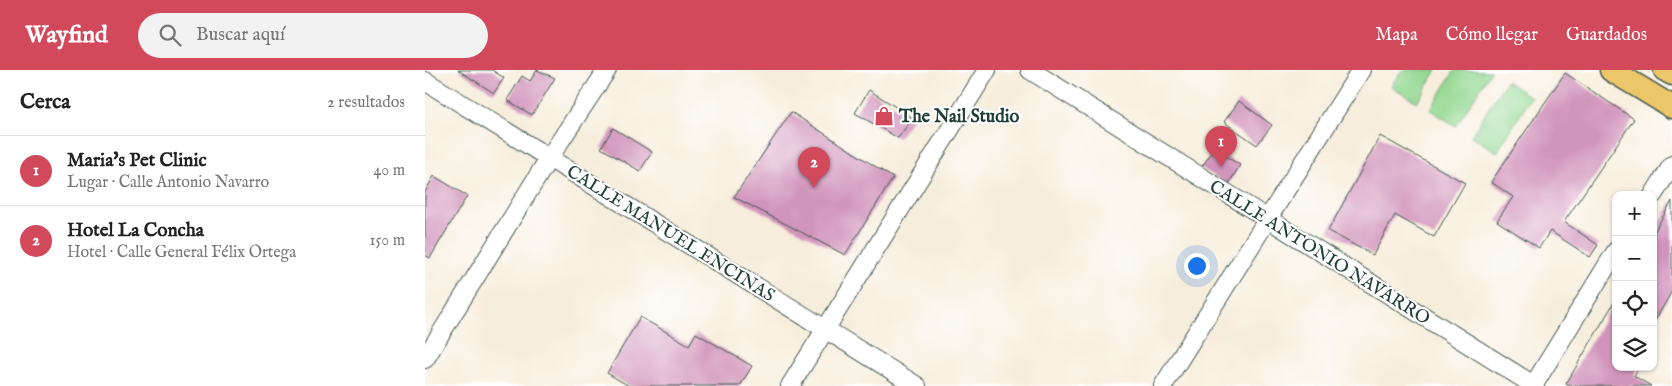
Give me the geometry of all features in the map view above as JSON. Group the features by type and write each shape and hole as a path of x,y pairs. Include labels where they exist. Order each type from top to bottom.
{"main road":[{"path":"1611,70 1672,107"},
{"path":"1665,70 1672,74"}],"street":[{"path":"425,358 549,158 607,70"},
{"path":"790,386 987,70"},
{"name":"CALLE ANTONIO NAVARRO","path":"1030,70 1534,386"},
{"path":"1163,386 1269,220 1361,70"},
{"name":"CALLE MANUEL ENCINAS","path":"425,81 917,386"},
{"path":"1656,191 1672,165"},
{"path":"1534,386 1612,258"}],"green space":[{"path":"1402,70 1437,70 1417,102 1391,86"},
{"path":"1455,70 1491,71 1456,126 1430,110"},
{"path":"1506,81 1531,97 1497,152 1471,136"}],"building":[{"path":"458,70 492,70 504,78 494,93"},
{"path":"537,70 555,78 532,115 507,100 522,76 530,81"},
{"path":"1565,73 1634,119 1564,222 1598,245 1590,257 1550,231 1539,248 1497,221 1513,197 1491,182"},
{"name":"The Nail Studio","path":"869,90 913,118 898,138 855,113"},
{"path":"1239,101 1272,125 1257,145 1224,122"},
{"path":"791,112 893,178 845,255 734,197"},
{"path":"613,128 652,152 640,171 601,148"},
{"path":"1380,136 1465,183 1434,237 1395,215 1373,255 1328,231"},
{"path":"1214,149 1240,165 1228,185 1201,168"},
{"path":"434,176 467,196 430,258 425,255 425,192"},
{"path":"1672,201 1672,291 1657,317 1657,236 1657,227"},
{"path":"1612,306 1612,371 1637,371 1634,376 1651,386 1570,386 1566,384"},
{"path":"640,317 689,345 696,333 752,366 740,386 629,386 607,373"}],"place":[{"name":"The Nail Studio","path":"884,116"},
{"name":"Maria's Pet Clinic","path":"1221,167"},
{"name":"Hotel La Concha","path":"814,188"}]}
